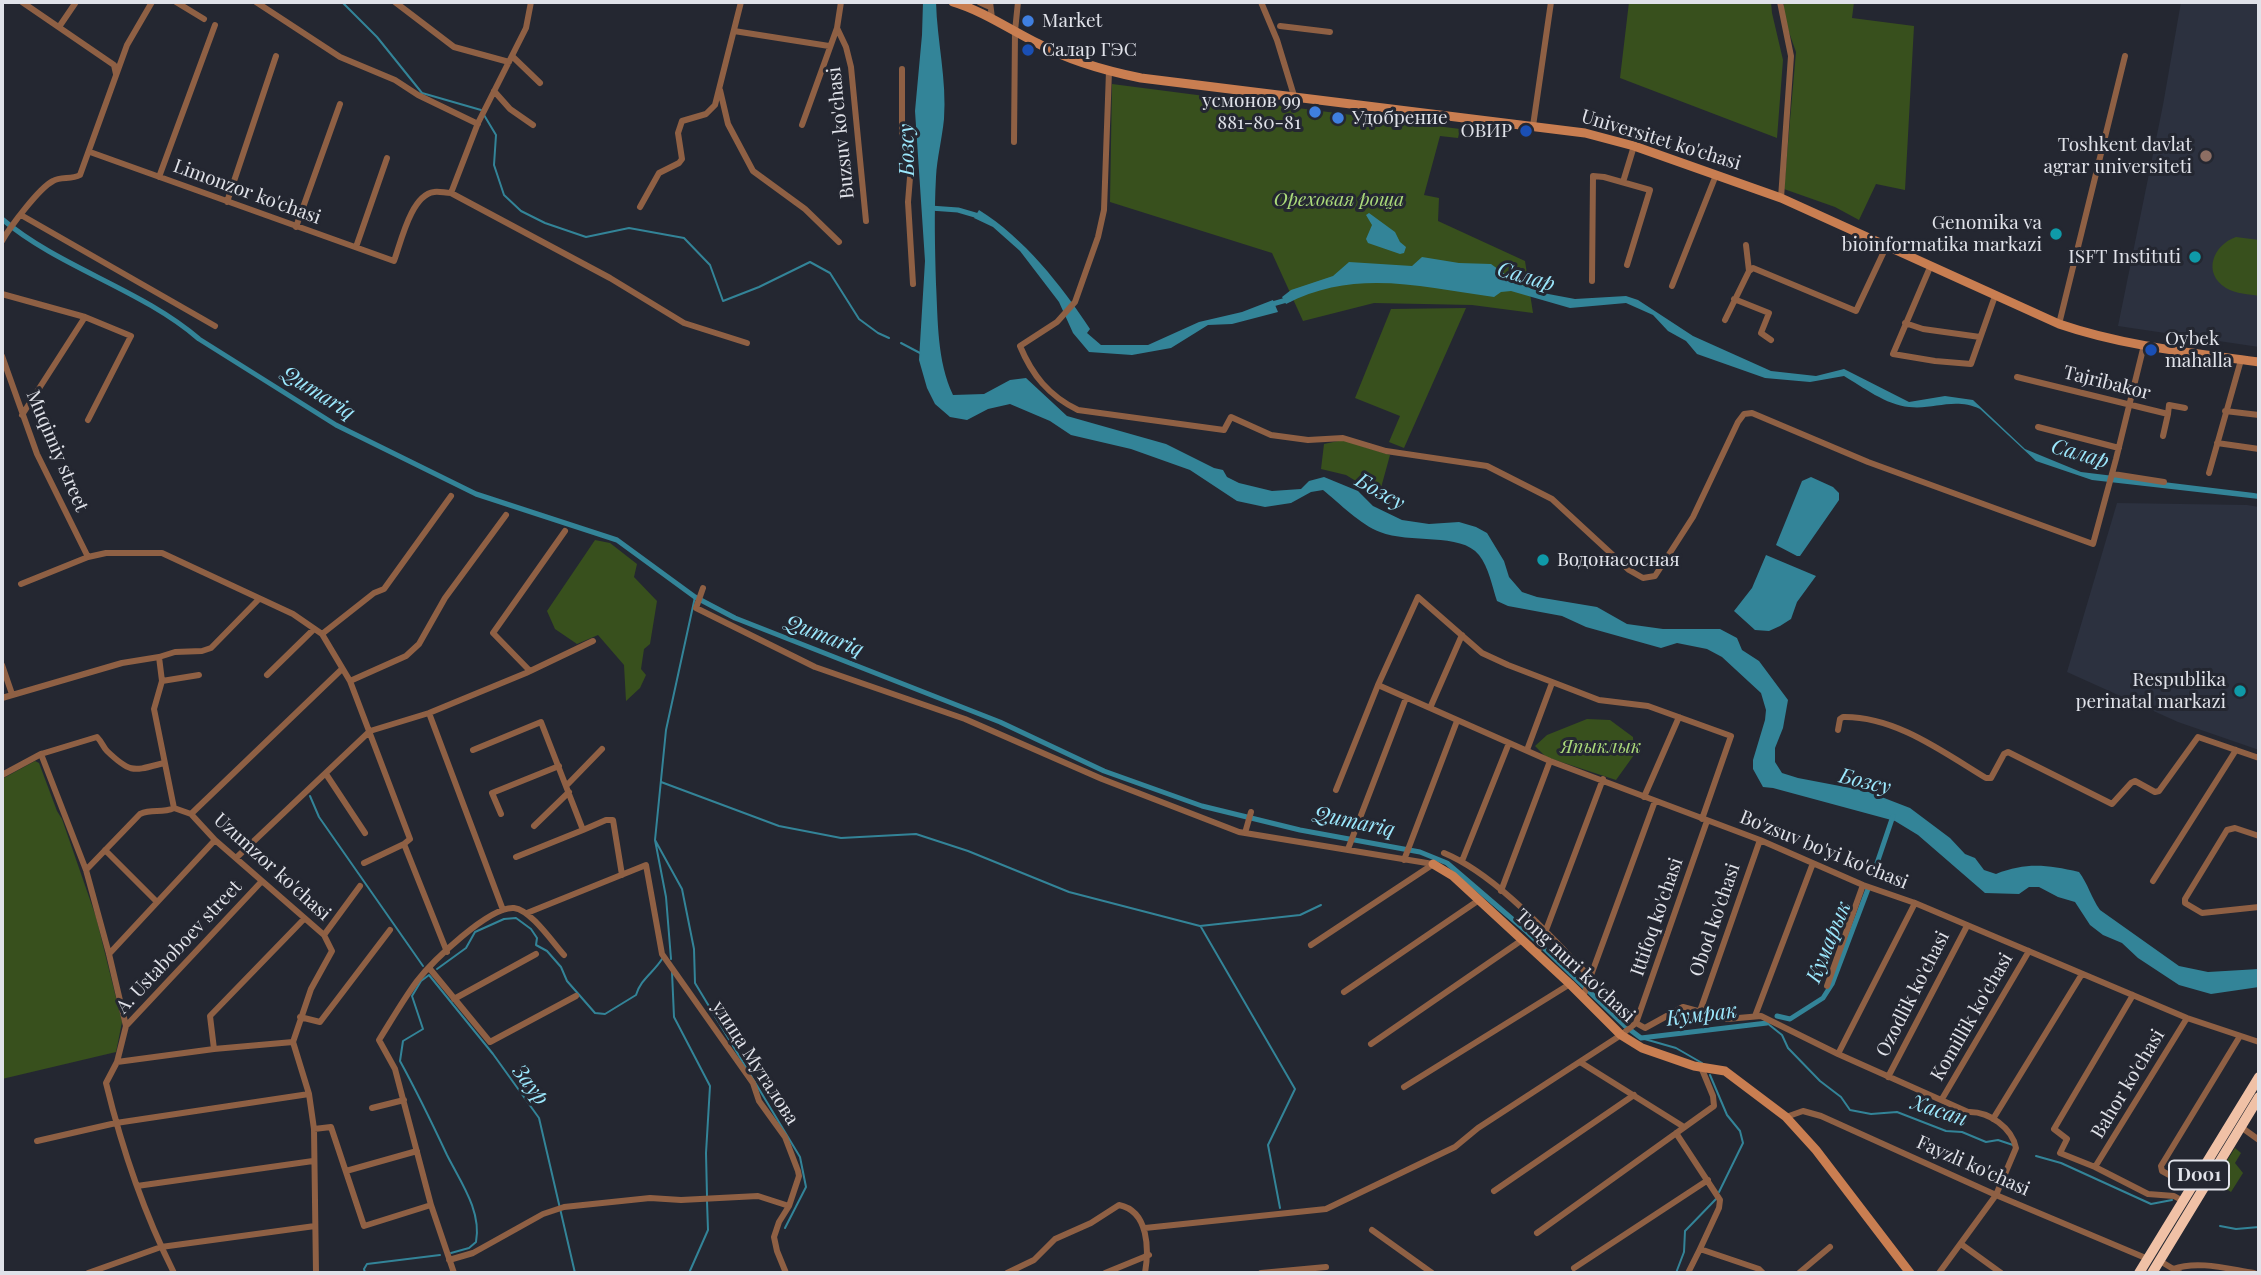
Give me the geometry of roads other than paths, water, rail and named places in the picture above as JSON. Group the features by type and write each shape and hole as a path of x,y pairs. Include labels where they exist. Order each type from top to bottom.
{"highway":[{"name":"D001","path":"2139,1273 2154,1260 2227,1139 2259,1077"},
{"name":"D001","path":"2152,1273 2154,1260 2183,1201 2227,1139 2241,1127 2259,1097"}],"main road":[{"name":"Universitet ko'chasi","path":"953,2 991,9 1015,31 1039,44 1109,71 1154,81 1566,129 1634,146 1781,198 2059,324 2100,337 2259,362"},
{"name":"Tong nuri ko'chasi","path":"1433,864 1452,876 1623,1034 1642,1048 1701,1068 1726,1071 1786,1117 1816,1150 1910,1273"}],"street":[{"path":"22,2 114,65 116,76"},
{"path":"59,27 76,2"},
{"path":"2,242 14,222 51,181 80,175 127,45 152,2"},
{"path":"176,2 204,19"},
{"path":"256,2 340,57 395,80 418,95 479,123"},
{"path":"395,2 454,47 510,59 540,83"},
{"path":"531,2 526,28 489,99 451,193 610,278 684,323 747,343"},
{"path":"640,207 659,173 682,159 678,133 682,121 712,110 741,2"},
{"name":"Buzsuv ko'chasi","path":"841,2 837,29 846,47 851,67 866,221"},
{"path":"979,2 991,9"},
{"path":"1014,142 1015,31 1018,2"},
{"path":"1261,2 1277,40 1295,99"},
{"path":"1533,126 1550,2"},
{"path":"1780,2 1791,57 1781,198"},
{"path":"159,177 215,25"},
{"path":"1280,26 1330,32"},
{"path":"802,125 837,29"},
{"path":"734,30 829,46"},
{"path":"227,202 276,56"},
{"path":"2059,324 2125,56"},
{"path":"902,69 902,132 911,165 908,202 913,284"},
{"path":"1109,71 1104,211 1095,245 1075,302 1058,322 1020,345 1028,366 1039,382 1060,401 1078,410 1224,430 1231,417 1270,435 1308,440 1343,438 1386,452 1487,466 1552,499 1629,570 1643,578 1655,576 1693,517 1738,422 1744,414 1752,413 1868,462 2093,544 2144,345"},
{"path":"719,88 728,124 753,171 805,209 839,242"},
{"path":"494,91 510,109 533,125"},
{"path":"296,226 340,104"},
{"path":"1623,182 1634,146"},
{"name":"Limonzor ko'chasi","path":"90,152 394,261 414,207 421,198 433,192 451,193"},
{"path":"356,247 387,158"},
{"path":"1672,286 1716,175"},
{"path":"1592,281 1593,176 1650,190 1627,265"},
{"path":"21,215 215,326"},
{"path":"1746,245 1749,271"},
{"path":"1725,320 1753,268 1856,311 1887,245"},
{"path":"1931,265 1893,354 1971,364 1995,296"},
{"path":"2,294 85,317 131,336 88,420"},
{"path":"1734,299 1769,313 1760,333 1771,340"},
{"path":"22,415 85,317"},
{"path":"1905,323 1923,329 1980,337"},
{"name":"Muqimiy street","path":"2,356 37,454 88,557"},
{"path":"2209,473 2241,360"},
{"name":"Tajribakor","path":"2017,377 2168,414 2163,436"},
{"path":"2168,414 2169,405 2185,408"},
{"path":"2225,411 2259,415"},
{"path":"2038,427 2119,448"},
{"path":"2217,443 2259,449"},
{"path":"2113,474 2164,482"},
{"path":"322,634 374,593 384,589 451,496"},
{"path":"350,681 406,656 419,644 445,598 506,515"},
{"path":"530,671 493,633 565,531"},
{"path":"21,584 88,557 106,553 162,553 293,614 322,634 350,681 410,839 364,863"},
{"path":"703,588 696,607 815,667 965,719 1102,779 1246,830 1433,864"},
{"path":"1336,790 1378,685 1418,597 1482,653 1599,700 1648,705 1679,717 1644,797"},
{"path":"2,698 122,663 211,648 258,600"},
{"path":"267,676 314,629"},
{"path":"1430,708 1462,635"},
{"path":"236,858 370,731 429,713 530,671 593,641"},
{"path":"86,870 140,814 151,809 166,811 174,808 154,709 162,681 159,657"},
{"path":"2,665 12,694"},
{"path":"191,814 342,669"},
{"path":"162,681 199,675"},
{"path":"1527,750 1552,683"},
{"name":"Bo'zsuv bo'yi ko'chasi","path":"1378,685 1550,761 1760,839 1863,885 1915,903 2187,1018 2259,1042"},
{"path":"1348,847 1406,698"},
{"path":"429,713 503,910"},
{"name":"Ittifoq ko'chasi","path":"1634,1025 1731,736 1679,717"},
{"path":"1838,730 1843,717 1880,723 1906,732 1986,778 1991,778 2004,754 2008,752 2112,804 2131,782 2135,781 2155,792 2159,791 2198,737 2259,758"},
{"path":"1404,858 1457,721"},
{"path":"473,750 541,722 583,830"},
{"path":"2,775 41,754 97,737 104,748 130,769 136,771 164,764"},
{"path":"1462,861 1509,743"},
{"path":"534,826 602,749"},
{"path":"2153,881 2236,750"},
{"path":"41,754 86,870 126,1026"},
{"path":"1501,891 1550,761"},
{"path":"501,814 492,793 559,766"},
{"path":"326,774 365,833"},
{"path":"1537,954 1603,779"},
{"path":"1583,997 1656,801"},
{"name":"Uzumzor ko'chasi","path":"174,808 191,814 215,840 324,935 332,951 311,989 293,1042"},
{"path":"1246,830 1251,812"},
{"path":"516,857 607,820 613,820 622,875 527,914"},
{"path":"2259,836 2235,828 2227,831 2185,903 2202,914 2259,907"},
{"name":"Obod ko'chasi","path":"1700,1011 1760,839"},
{"path":"109,954 215,840"},
{"path":"404,844 447,952"},
{"path":"105,850 157,902"},
{"path":"1444,853 1462,861 1501,891 1590,980"},
{"path":"1755,1016 1812,863"},
{"path":"1311,945 1433,864"},
{"name":"улица Муталова","path":"622,875 646,865 662,954 752,1083 759,1101 785,1137 799,1176 789,1206 774,1237 776,1251 786,1273"},
{"name":"A. Ustaboboev street","path":"174,1273 137,1186 106,1083 117,1062 126,1026 262,881"},
{"path":"1827,986 1863,885"},
{"path":"324,935 360,886"},
{"path":"1344,992 1479,900"},
{"path":"1838,1054 1915,903"},
{"path":"454,1273 431,1205 395,1069 379,1040 418,980 472,926 503,910 515,908 527,914 564,955"},
{"path":"214,1049 210,1016 304,919"},
{"name":"Ozodlik ko'chasi","path":"1888,1077 1967,926"},
{"path":"300,1017 320,1022 390,930"},
{"path":"1371,1044 1522,940"},
{"name":"Komillik ko'chasi","path":"1942,1099 2029,951"},
{"path":"454,999 536,954"},
{"path":"430,969 490,1042 576,996"},
{"path":"1993,1119 2082,974"},
{"path":"1404,1087 1570,984"},
{"path":"2133,995 2054,1129 2067,1139 2060,1153 2148,1194 2174,1196 2183,1201"},
{"path":"1145,1227 1326,1209 1455,1147 1478,1128 1634,1025 1645,1028 1683,1007 1727,1019 1761,1016 1888,1077 1968,1112 1993,1119 2011,1132 2016,1147 1996,1195 1939,1273"},
{"name":"Bahor ko'chasi","path":"2095,1167 2187,1018"},
{"path":"2173,1177 2162,1171 2161,1166 2241,1036"},
{"path":"117,1062 293,1042 309,1094 314,1129 316,1273"},
{"path":"1580,1062 1684,1127"},
{"path":"1536,1233 1714,1106 1713,1096 1701,1068"},
{"path":"37,1141 116,1123 309,1094"},
{"path":"1494,1191 1634,1095"},
{"path":"372,1108 404,1100"},
{"name":"Fayzli ko'chasi","path":"1786,1117 1803,1111 1821,1115 1996,1195 2180,1273"},
{"path":"314,1129 331,1127 364,1226 431,1205"},
{"path":"2241,1127 2259,1140"},
{"path":"1676,1133 1720,1200 1719,1208 1688,1273"},
{"path":"346,1171 417,1151"},
{"path":"137,1186 313,1161"},
{"path":"1574,1268 1708,1180"},
{"path":"449,1260 473,1253 555,1209 564,1207 650,1198 681,1200 758,1196 789,1206"},
{"path":"1007,1273 1034,1260 1055,1239 1091,1223 1119,1205 1127,1207 1145,1227 1149,1255 1145,1273"},
{"path":"88,1273 161,1247 315,1226"},
{"path":"1372,1230 1432,1273"},
{"path":"1961,1244 2001,1273"},
{"path":"1799,1273 1830,1247"},
{"path":"1700,1249 1759,1269 1763,1273"},
{"path":"1105,1273 1149,1255"},
{"path":"2173,1269 2184,1265 2202,1265 2254,1273"},
{"path":"1261,1273 1326,1267"}],"water":[{"name":"Бозсу","path":"923,2 936,2 943,75 944,119 935,190 936,284 941,355 953,395 984,394 1010,380 1026,378 1067,416 1166,444 1223,470 1227,477 1239,483 1272,491 1301,489 1309,481 1324,477 1358,491 1373,506 1402,520 1429,524 1459,522 1476,527 1487,533 1504,561 1509,577 1522,592 1597,607 1627,624 1663,629 1720,629 1737,638 1742,650 1759,661 1788,700 1783,728 1775,748 1775,762 1782,773 1866,791 1910,808 1950,838 1965,854 1975,858 1984,870 1996,874 2037,866 2079,872 2100,910 2179,966 2208,972 2259,969 2259,987 2211,994 2179,985 2138,958 2122,943 2103,935 2090,925 2075,902 2039,887 2029,887 2019,894 1985,893 1918,835 1895,821 1763,787 1753,769 1753,760 1765,720 1766,710 1761,693 1722,657 1707,649 1677,643 1661,648 1586,627 1562,616 1508,606 1497,601 1485,566 1471,548 1460,543 1380,532 1358,519 1323,490 1311,492 1291,503 1265,507 1237,501 1190,470 1131,449 1071,435 1050,421 1010,404 988,409 967,420 950,417 935,404 919,360 925,261 915,111"},
{"path":"979,210 1011,234 1041,264 1090,329 1087,333 1101,345 1148,345 1199,322 1242,312 1273,300 1278,312 1232,324 1208,325 1171,348 1132,355 1089,352 1073,333 1059,302 1020,251 993,227 974,218"},
{"path":"1369,213 1395,232 1406,247 1404,253 1368,243 1366,239 1372,225 1366,215"},
{"name":"Салар","path":"1422,257 1459,263 1491,264 1517,283 1543,293 1575,299 1626,296 1638,300 1693,336 1771,371 1816,376 1844,369 1909,402 1945,396 1973,400 2025,449 2081,472 2254,493 2259,494 2259,499 2092,480 2036,461 1980,409 1961,404 1900,406 1875,395 1844,376 1810,382 1765,378 1697,354 1686,341 1668,331 1653,315 1626,303 1570,308 1511,291 1501,292 1494,297 1389,283 1337,286 1286,304 1282,297 1291,290 1333,276 1349,262 1412,266"},
{"path":"1811,477 1833,487 1839,493 1839,500 1800,556 1797,556 1776,545 1802,481"},
{"path":"1766,555 1816,576 1797,602 1791,619 1769,631 1755,630 1734,611 1752,588"}],"waterway":[{"path":"342,2 377,37 422,93 481,110"},
{"path":"484,115 496,135 494,165 504,195 521,211 545,223 586,237 629,228 684,238 710,265 723,301 810,262 830,273 859,319 889,338"},
{"name":"Салар","path":"930,208 958,210 982,217"},
{"name":"Qumariq","path":"2,219 49,251 152,306 199,339 336,425 476,494 617,540 695,597 735,618 1000,722 1104,771 1202,806 1300,830 1420,852 1447,863 1525,930 1625,1026 1641,1038 1767,1023"},
{"name":"Салар","path":"1269,305 1290,299"},
{"path":"901,343 920,353"},
{"path":"671,959 666,897 655,840 666,730 695,597"},
{"path":"661,782 779,826 841,838 916,834 968,851 1069,892 1200,926 1300,915 1321,905"},
{"name":"Заур","path":"310,796 319,817 423,966"},
{"name":"Кумарык","path":"1874,872 1893,816"},
{"path":"655,840 682,889 694,949 695,983 800,1157 806,1187 785,1228"},
{"name":"Кумарык","path":"1777,1016 1790,1019 1823,998 1832,984 1868,889"},
{"path":"437,969 466,948 475,932 504,919 516,918 531,929 537,938 536,945 547,951 561,967 567,981 595,1013 605,1014 636,995 662,959"},
{"path":"1201,927 1295,1089 1268,1145 1280,1208"},
{"path":"672,972 674,1017 710,1086 706,1153 707,1196"},
{"name":"Заур","path":"451,1253 469,1248 476,1242 476,1219 463,1186 400,1061 403,1041 423,1029 412,996 421,981 429,975 493,1054 539,1118 575,1273"},
{"name":"Хасан","path":"1767,1023 1782,1035 1788,1048 1820,1081 1841,1097 1850,1110 1871,1114 1897,1112 1946,1131 1962,1132 1986,1142 1998,1140 2013,1145"},
{"path":"1641,1038 1676,1048 1702,1063"},
{"path":"1710,1075 1727,1115 1740,1131 1743,1143 1719,1192"},
{"name":"Хасан","path":"2036,1156 2061,1163 2151,1204 2172,1200"},
{"path":"1676,1273 1684,1252 1685,1231 1716,1199"},
{"path":"689,1273 708,1230 707,1201"},
{"name":"Хасан","path":"2220,1226 2236,1229 2259,1227"},
{"path":"365,1273 367,1264 440,1255"}],"place":[{"name":"Market","path":"1028,21"},
{"name":"Салар ГЭС","path":"1028,50"},
{"name":"усмонов 99 881-80-81","path":"1315,112"},
{"name":"Удобрение","path":"1338,118"},
{"name":"ОВИР","path":"1526,131"},
{"name":"Toshkent davlat agrar universiteti","path":"2206,156"},
{"name":"Genomika va bioinformatika markazi","path":"2056,234"},
{"name":"ISFT Instituti","path":"2195,257"},
{"name":"Oybek mahalla","path":"2151,350"},
{"name":"Водонасосная","path":"1543,560"},
{"name":"Respublika perinatal markazi","path":"2240,691"}],"park label":[{"name":"Ореховая роща","path":"1339,200"},
{"name":"Япыклык","path":"1601,747"}],"water label":[{"name":"Кумрак","path":"1702,1015"}]}
